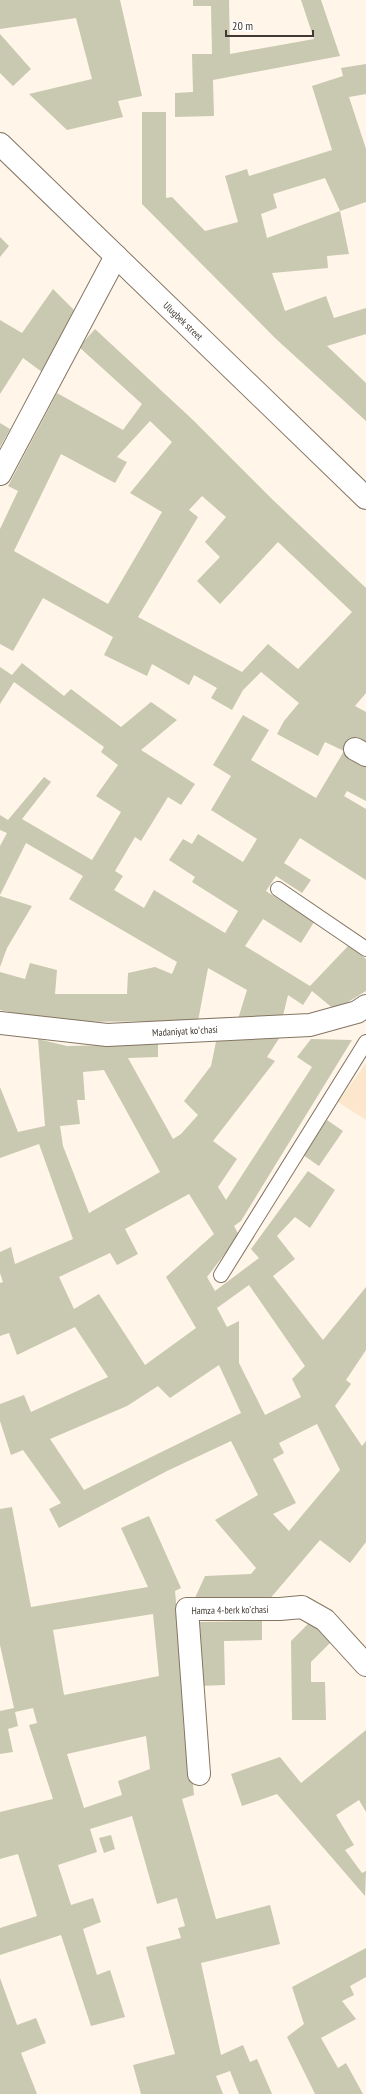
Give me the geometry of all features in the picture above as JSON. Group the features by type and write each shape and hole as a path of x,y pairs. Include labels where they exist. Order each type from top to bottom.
{"street":[{"name":"Ulugbek street","path":"0,144 366,498"},
{"path":"0,474 116,256"},
{"name":"Madaniyat koʻchasi","path":"0,1023 107,1036 310,1025 357,1012 366,1006"},
{"name":"Hamza 4-berk koʼchasi","path":"199,1774 187,1609 280,1609 302,1607 325,1620 366,1665"}],"lane":[{"path":"278,889 366,949"},
{"path":"221,1275 366,1042"}],"shaded area":[{"path":"366,1063 366,1120 338,1102"}],"building":[{"path":"0,0 120,0 142,96 118,101 123,117 67,130 29,94 92,79 76,18 0,29"},
{"path":"193,0 229,0 230,54 314,39 301,0 321,0 340,56 213,80 214,116 175,117 175,93 193,92 192,54 212,54 211,6 193,6"},
{"path":"0,34 31,69 13,86 0,73"},
{"path":"366,64 366,94 349,97 366,149 366,202 340,211 349,254 327,256 328,268 272,273 285,311 326,296 334,318 366,308 366,334 327,346 366,383 366,421 275,338 142,204 142,112 166,112 166,198 172,197 205,231 238,222 225,176 247,169 249,176 332,150 312,86 343,76 341,68","holes":["325,178 340,211 267,238 261,214 277,208 273,194"]},
{"path":"0,237 9,246 0,257"},
{"path":"53,289 76,312 42,372 23,358 0,394 0,320 22,333"},
{"path":"95,329 193,420 274,501 366,588 366,693 355,706 366,712 366,743 356,737 347,752 366,764 366,801 347,791 344,796 366,809 366,880 300,838 284,863 311,880 302,893 276,876 266,891 314,922 301,943 263,919 245,946 310,986 349,945 366,959 366,991 335,1010 312,991 303,1005 288,995 282,1020 238,1019 247,990 208,968 198,1021 55,1022 0,1010 0,972 25,979 30,963 57,970 55,994 127,994 128,973 155,967 172,974 177,962 69,899 83,876 26,843 0,895 0,846 7,833 0,830 0,815 8,820 44,777 51,782 22,819 92,860 121,812 96,796 118,765 101,752 104,747 14,682 0,704 0,667 12,675 22,663 64,696 71,689 121,727 151,702 177,720 141,750 195,784 181,805 168,797 141,841 135,837 115,871 123,876 114,890 144,908 154,890 225,933 238,911 192,882 195,877 169,860 183,839 192,844 198,834 243,862 257,839 211,810 231,776 213,765 243,715 269,730 251,760 316,798 344,751 325,742 318,756 277,734 284,721 299,703 261,672 243,690 232,710 211,698 217,688 194,675 189,685 152,664 147,676 104,655 113,637 43,598 13,651 0,644 0,529 18,491 8,486 57,393 123,430 142,404 79,347","holes":["150,421 172,442 130,493 162,512 108,604 14,551 61,454 115,483 127,462 117,457","202,496 226,517 205,542 220,557 197,581 220,604 278,542 352,612 298,669 268,644 242,672 138,617 198,517 189,510"]},
{"path":"0,423 10,429 0,447"},
{"path":"0,896 32,906 7,948 0,967"},
{"path":"217,1037 280,1037 267,1057 275,1061 213,1141 237,1159 218,1187 226,1200 312,1067 297,1057 311,1039 352,1040 241,1221 234,1226 241,1239 234,1242 207,1277 215,1291 259,1258 251,1249 308,1171 335,1190 310,1228 295,1217 277,1236 295,1259 273,1276 323,1340 366,1287 366,1350 346,1380 351,1384 335,1406 362,1446 366,1441 366,1542 350,1563 320,1540 268,1601 194,1600 205,1576 251,1574 256,1568 215,1520 258,1495 231,1441 167,1471 59,1528 49,1509 61,1503 23,1450 11,1455 0,1421 0,1404 24,1395 31,1412 108,1377 75,1327 17,1355 9,1333 0,1336 0,1283 3,1282 0,1273 0,1252 11,1247 15,1264 73,1239 39,1144 0,1158 0,1087 18,1132 45,1126 38,1039 67,1046 158,1044 158,1057 128,1058 173,1139 181,1134 198,1115 184,1101 211,1066","holes":["104,1070 160,1172 89,1213 63,1146 60,1126 80,1124 77,1100 85,1100 83,1072","189,1194 214,1234 166,1277 196,1328 145,1365 99,1294 74,1309 59,1277 110,1253 117,1265 138,1254 125,1229","249,1285 305,1366 292,1379 301,1397 265,1415 239,1363 239,1321 227,1327 217,1308","219,1365 241,1413 84,1490 50,1439 127,1406 158,1386 170,1398","317,1424 340,1470 289,1531 273,1514 296,1503 273,1459 284,1453 279,1443"]},
{"path":"327,1120 343,1131 319,1166 303,1155"},
{"path":"12,1507 31,1607 148,1587 121,1528 149,1516 181,1588 175,1591 194,1795 182,1799 216,1919 270,1905 280,1944 201,1963 221,2055 243,2045 250,2062 257,2059 272,2094 239,2094 230,2071 216,2076 223,2094 141,2094 133,2065 175,2054 146,1947 181,1938 178,1928 185,1926 177,1898 157,1904 132,1816 90,1829 97,1852 58,1865 71,1905 93,1898 101,1922 83,1929 97,1975 110,1970 125,2017 91,2026 61,1935 0,1955 0,1928 37,1916 18,1854 0,1859 0,1812 53,1799 29,1725 37,1723 33,1708 15,1712 18,1726 8,1729 13,1752 0,1754 0,1711 14,1708 0,1645 0,1509","holes":["153,1614 159,1676 64,1695 53,1630","146,1736 150,1769 118,1781 122,1795 84,1808 67,1754"]},
{"path":"262,1621 262,1640 224,1641 225,1685 199,1686 198,1622"},
{"path":"311,1621 331,1642 311,1662 311,1682 325,1682 326,1720 292,1720 291,1641"},
{"path":"366,1730 366,1812 359,1800 336,1815 354,1845 345,1850 362,1873 366,1871 365,1896 277,1794 242,1806 231,1774 280,1757 301,1783"},
{"path":"111,1835 115,1849 104,1853 99,1838"},
{"path":"366,1948 366,1977 350,1986 354,1995 342,2001 356,2019 321,2038 338,2068 346,2063 363,2094 315,2094 287,2037 304,2024 292,1987"},
{"path":"0,1978 17,2025 36,2018 46,2043 21,2053 37,2094 0,2094"}]}
